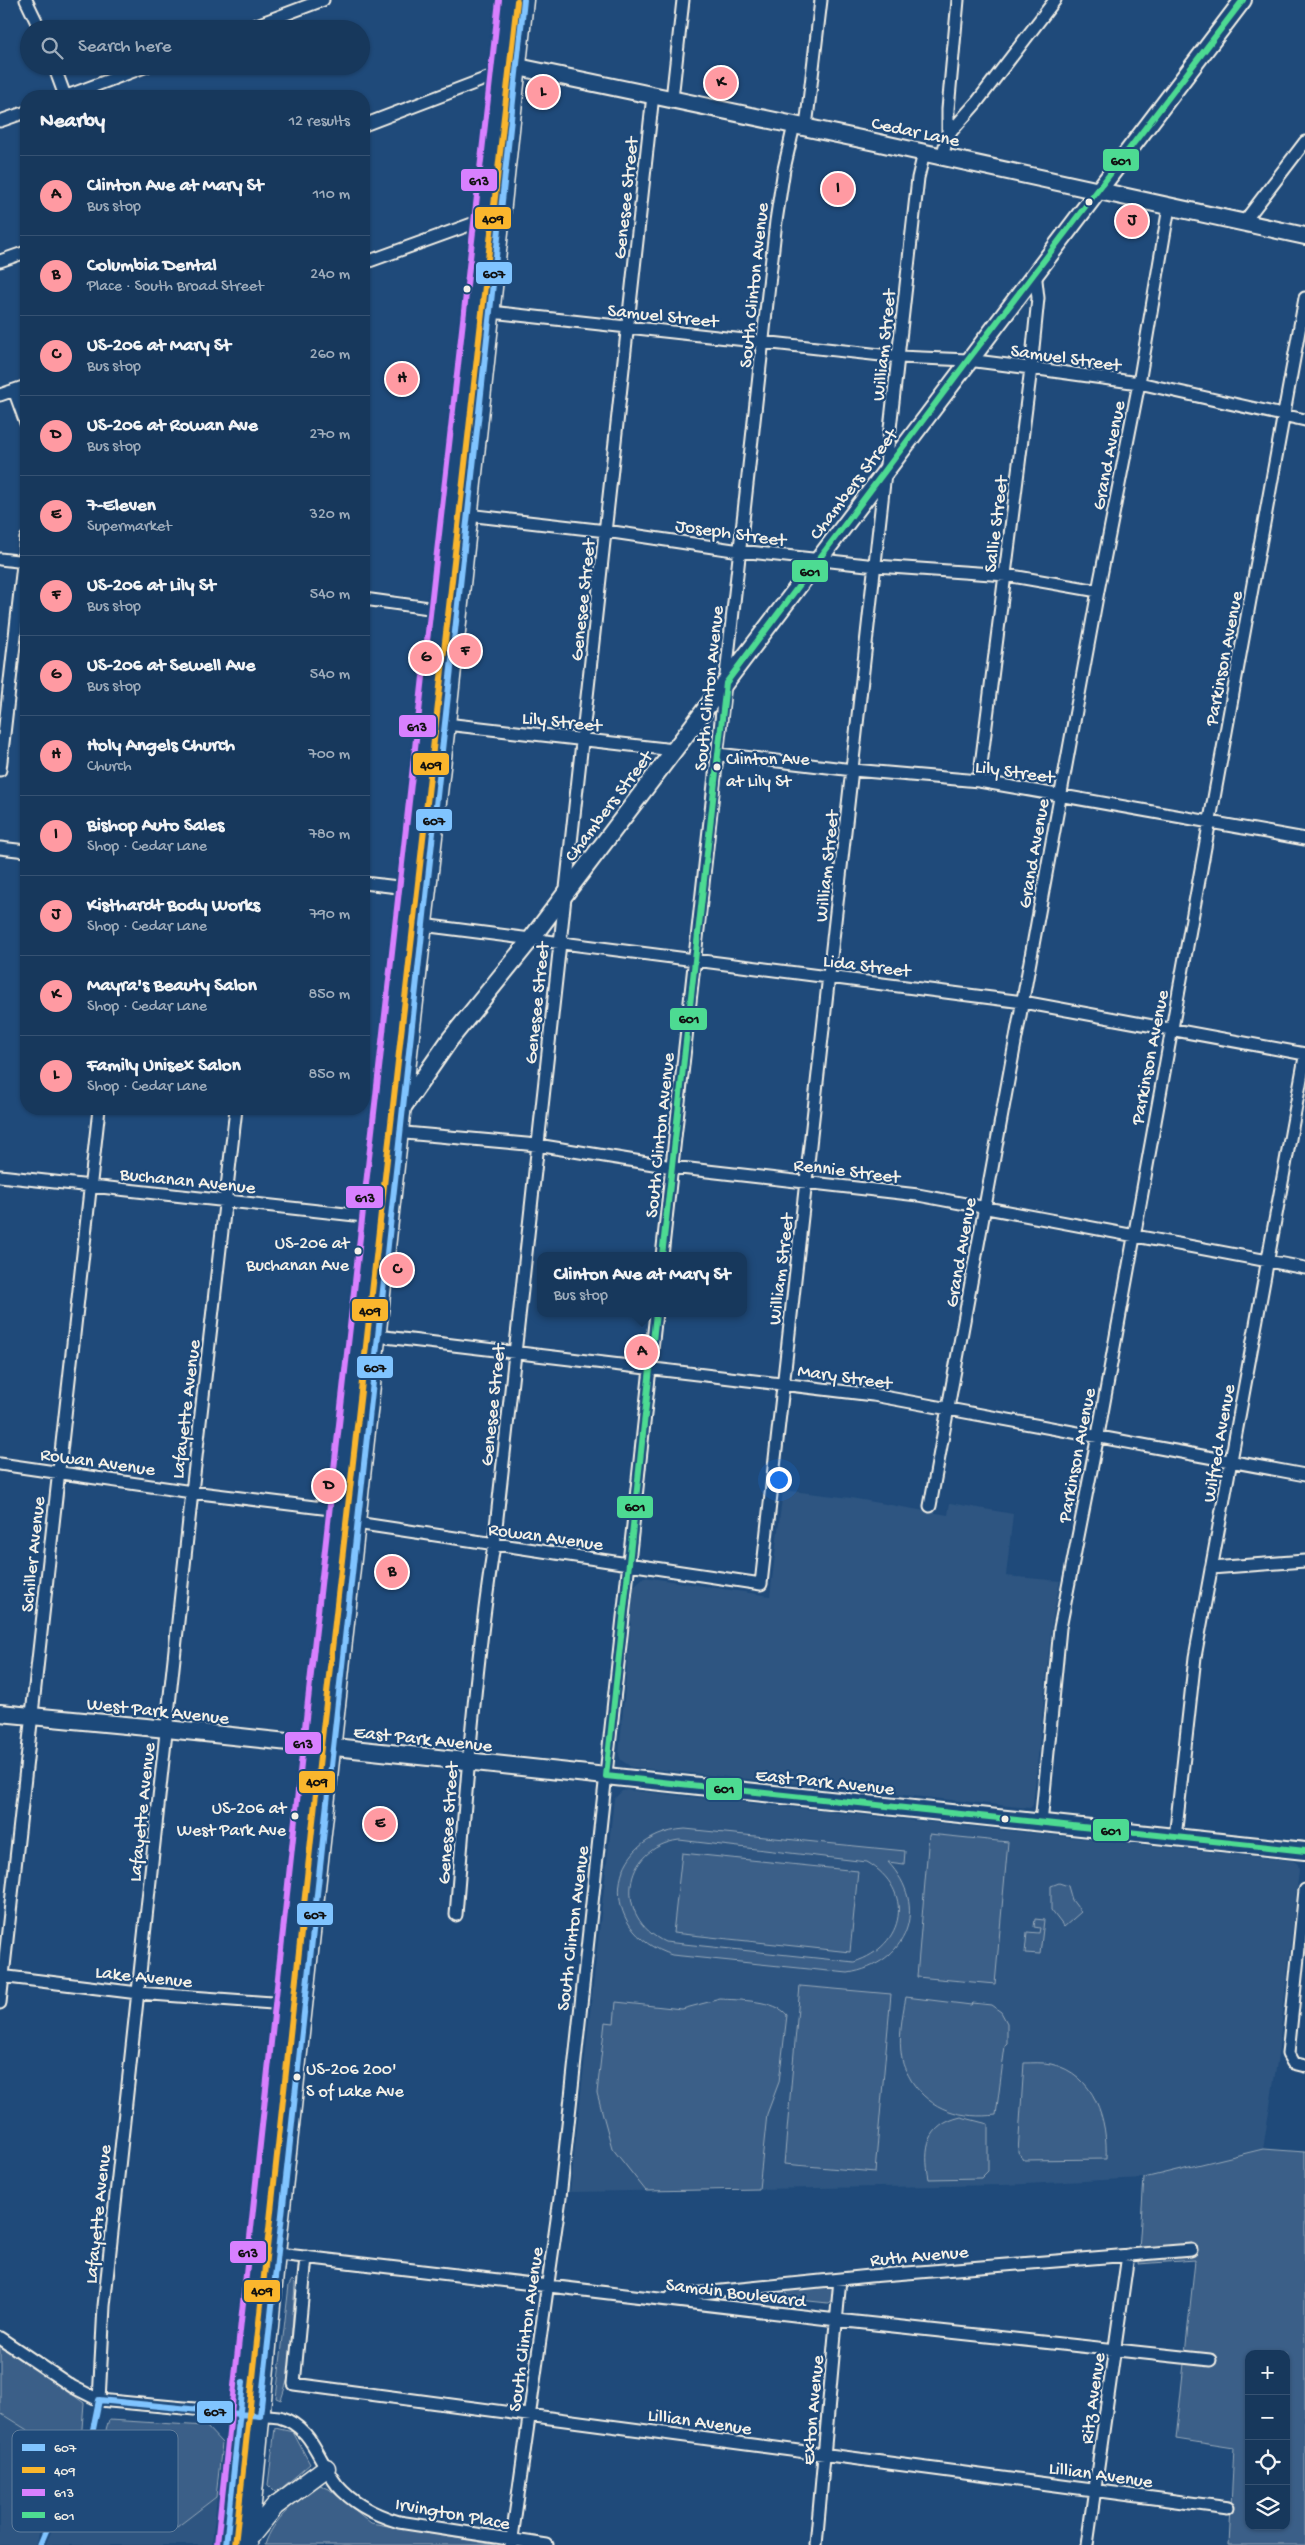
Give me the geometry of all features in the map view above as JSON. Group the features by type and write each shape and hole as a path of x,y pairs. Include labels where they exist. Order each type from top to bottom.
{"main road":[{"path":"226,2545 286,2004 312,1746 373,1217 387,1165 399,1132 427,890 518,67 518,2"},
{"path":"248,2542 276,2254 377,1336 387,1165 382,1131 498,74 518,2"},
{"path":"248,2542 275,2506 326,2468"}],"street":[{"path":"26,0 36,20"},
{"path":"270,20 323,0"},
{"path":"672,99 683,0"},
{"name":"South Clinton Avenue","path":"662,1252 780,195 800,126 821,0"},
{"path":"942,157 948,134 948,109 958,0"},
{"path":"948,134 977,102 1055,0"},
{"name":"Chambers Street","path":"382,1131 402,1107 451,1038 531,939 819,560 968,360 1099,190 1239,1"},
{"name":"Cedar Lane","path":"518,67 1099,190 1305,236"},
{"path":"370,123 498,74"},
{"path":"58,75 64,90"},
{"path":"82,90 123,75"},
{"name":"Genesee Street","path":"456,1915 468,1762 494,1545 653,95"},
{"path":"0,121 20,114"},
{"path":"1244,222 1305,142"},
{"name":"William Street","path":"761,1584 782,1384 887,470 918,178 924,153"},
{"name":"Grand Avenue","path":"930,1506 1098,590 1139,383 1169,207"},
{"path":"370,261 483,220"},
{"path":"0,261 20,254"},
{"name":"Sallie Street","path":"979,781 1031,368 1038,298 1036,271"},
{"name":"Parkinson Avenue","path":"1041,1824 1060,1628 1098,1435 1305,298"},
{"name":"Samuel Street","path":"491,312 899,357 968,360 1031,368 1139,383 1305,420"},
{"path":"0,396 20,388"},
{"path":"14,390 20,406"},
{"name":"Joseph Street","path":"450,514 606,531 819,560 1006,575 1098,590"},
{"path":"0,558 20,561"},
{"path":"370,600 458,612"},
{"path":"0,770 20,604"},
{"name":"Lily Street","path":"446,724 674,750"},
{"name":"Lily Street","path":"718,754 853,770 979,781 1061,794 1305,839"},
{"path":"0,848 20,850"},
{"path":"370,884 427,890"},
{"name":"Lida Street","path":"422,925 1022,1002 1305,1055"},
{"name":"Wilfred Avenue","path":"1175,1838 1195,1657 1305,1055"},
{"name":"Schiller Avenue","path":"0,2003 98,1115"},
{"name":"Lafayette Avenue","path":"99,2400 104,2306 192,1492 235,1115"},
{"name":"Rennie Street","path":"382,1131 538,1145 672,1166 918,1195 1305,1268"},
{"name":"Buchanan Avenue","path":"0,1176 373,1217"},
{"name":"South Clinton Avenue","path":"512,2542 560,2198 656,1317"},
{"name":"Mary Street","path":"377,1336 873,1395 1098,1435 1305,1475"},
{"name":"Rowan Avenue","path":"0,1464 192,1492 339,1510"},
{"name":"Rowan Avenue","path":"356,1524 761,1584"},
{"path":"1211,1568 1305,1561"},
{"name":"West Park Avenue","path":"0,1713 167,1729 312,1746"},
{"name":"East Park Avenue","path":"312,1746 1305,1851"},
{"path":"1305,1890 1288,2054 1293,2063 1305,2066"},
{"name":"Lake Avenue","path":"2,1976 138,1993 286,2004"},
{"name":"Ruth Avenue","path":"650,2298 840,2279 1192,2250"},
{"name":"Samdin Boulevard","path":"258,2252 837,2320 1210,2360"},
{"name":"Ritz Avenue","path":"1087,2545 1128,2255"},
{"name":"Lillian Avenue","path":"306,2257 294,2384 1228,2508"},
{"name":"Exton Avenue","path":"816,2545 840,2279"},
{"path":"0,2338 73,2387 99,2400"},
{"name":"Irvington Place","path":"99,2400 279,2417 299,2426 307,2434 326,2468 350,2498 381,2517 399,2522 512,2542 547,2545"}],"shaded area":[{"path":"783,1490 851,1498 948,1515 950,1503 1013,1514 1006,1576 1060,1581 1052,1622 1033,1805 1030,1808 631,1767 621,1760 619,1755 634,1586 644,1577 770,1596"},
{"path":"627,1790 1294,1861 1298,1864 1299,1870 1278,2056 1263,2149 1144,2178 1004,2185 570,2192 614,1799 622,1791"},
{"path":"685,1829 905,1851 904,1864 888,1862 901,1879 908,1897 909,1915 906,1931 898,1946 885,1958 868,1967 848,1973 672,1955 647,1943 631,1926 621,1907 620,1886 625,1865 638,1848 658,1835","holes":["679,1840 867,1862 882,1874 893,1887 898,1902 898,1916 894,1931 885,1944 871,1954 854,1962 665,1942 649,1931 638,1917 632,1901 631,1885 636,1869 645,1856 660,1846"]},
{"path":"929,1834 1008,1842 995,1984 917,1977"},
{"path":"682,1853 858,1871 850,1952 673,1933"},
{"path":"1059,1883 1068,1886 1072,1900 1081,1912 1064,1927 1051,1910 1051,1886"},
{"path":"1035,1919 1044,1920 1040,1954 1025,1953 1027,1932 1039,1933 1040,1928 1034,1927"},
{"path":"800,1986 891,1994 875,2172 784,2164"},
{"path":"906,1997 971,2005 973,2003 991,2005 1001,2012 1007,2023 1007,2044 1005,2046 996,2115 971,2116 948,2111 938,2106 919,2091 904,2068 900,2044"},
{"path":"720,1999 766,2004 782,2010 787,2015 779,2082 767,2114 759,2189 646,2191 612,2148 597,2093 605,2022 614,2023 616,2002 682,2009"},
{"path":"1024,2063 1048,2063 1066,2069 1088,2088 1101,2114 1106,2144 1106,2159 1024,2160 1018,2152"},
{"path":"961,2117 988,2124 988,2171 981,2178 929,2179 927,2157 930,2139 941,2126"},
{"path":"1263,2149 1305,2152 1305,2545 1229,2545 1234,2448 1176,2439 1195,2260 1138,2264 1144,2178"},
{"path":"292,2280 295,2283 289,2375 281,2400 276,2398 289,2285"},
{"path":"831,2284 834,2287 833,2299 828,2303 790,2299 786,2295 787,2288"},
{"path":"0,2341 84,2403 82,2430 27,2430 0,2413"},
{"path":"0,2413 27,2430 12,2430 12,2532 178,2532 178,2526 216,2497 224,2496 220,2545 0,2545"},
{"path":"109,2420 206,2426 222,2443 216,2497 178,2526 178,2430 106,2430"},
{"path":"275,2428 293,2432 310,2464 276,2493 268,2485"},
{"path":"318,2484 329,2489 371,2523 496,2545 265,2545 269,2535 280,2519 294,2504"}],"transit line":[{"name":"613","path":"217,2544 303,1745 499,0"},
{"name":"607","path":"93,2430 99,2400 260,2416 524,0"},
{"name":"601","path":"662,1252 726,683 968,360 1243,0"},
{"name":"409","path":"235,2545 321,1747 517,1"},
{"name":"601","path":"656,1317 606,1776 1305,1851"},
{"name":"607","path":"226,2545 243,2382"},
{"name":"607","path":"40,2545 45,2532"}],"place":[{"name":"Mayra's Beauty Salon","path":"721,83"},
{"name":"Family Unisex Salon","path":"543,92"},
{"name":"Bishop Auto Sales","path":"838,189"},
{"name":"Kisthardt Body Works","path":"1132,221"},
{"name":"Holy Angels Church","path":"402,379"},
{"name":"US-206 at Lily St","path":"465,651"},
{"name":"US-206 at Sewell Ave","path":"426,658"},
{"name":"Clinton Ave at Lily St","path":"717,767"},
{"name":"US-206 at Buchanan Ave","path":"358,1251"},
{"name":"US-206 at Mary St","path":"397,1270"},
{"name":"Clinton Ave at Mary St","path":"642,1352"},
{"name":"US-206 at Rowan Ave","path":"329,1486"},
{"name":"Columbia Dental","path":"392,1572"},
{"name":"US-206 at West Park Ave","path":"295,1816"},
{"name":"7-Eleven","path":"380,1824"},
{"name":"US-206 200' S of Lake Ave","path":"297,2077"}]}
